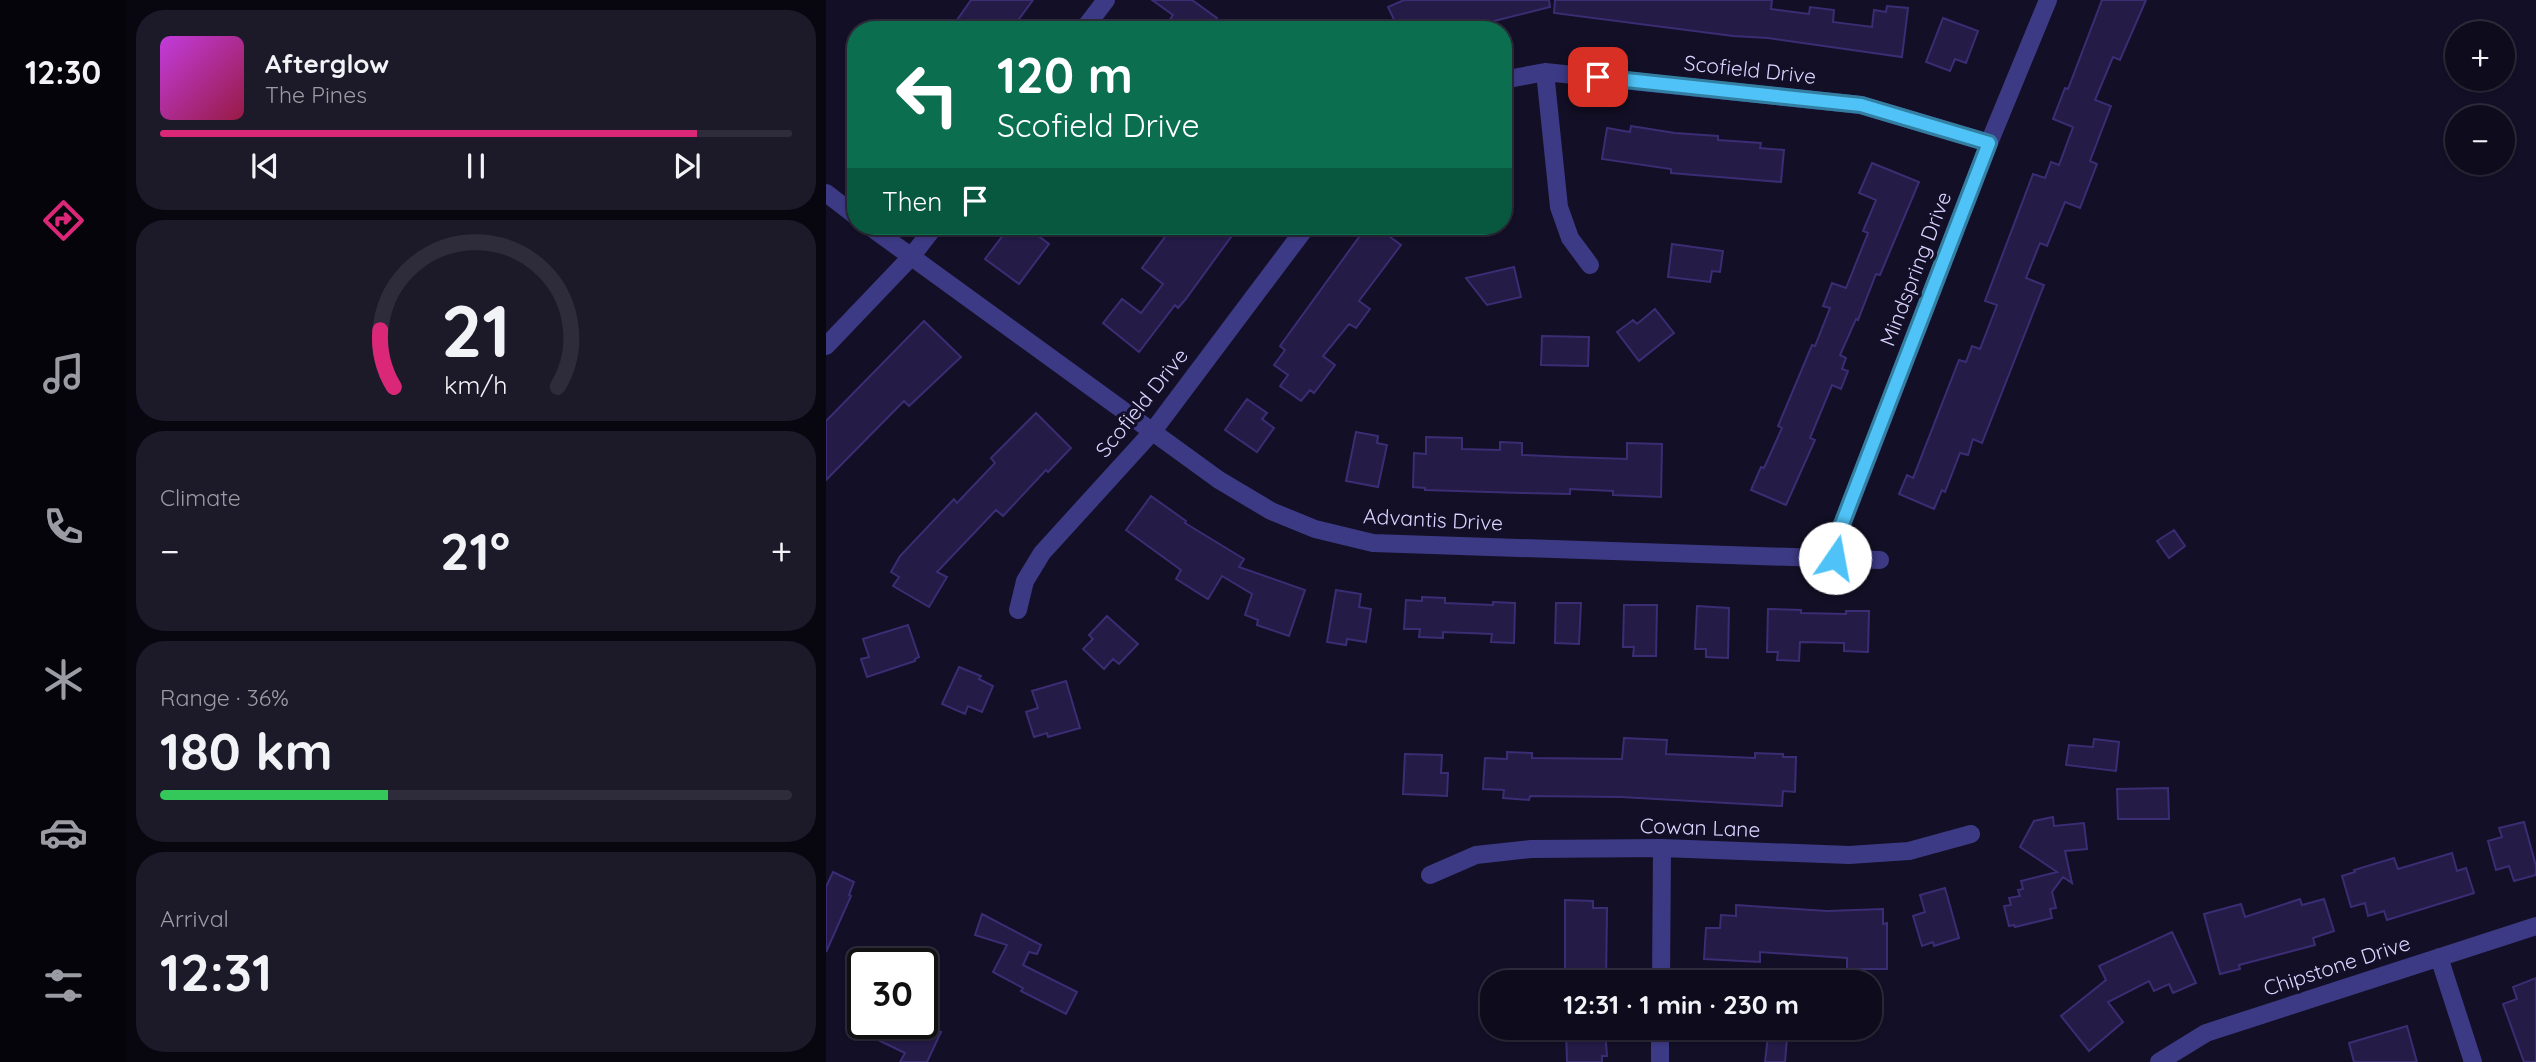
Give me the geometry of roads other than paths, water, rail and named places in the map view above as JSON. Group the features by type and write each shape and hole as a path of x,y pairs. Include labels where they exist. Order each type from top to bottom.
{"street":[{"path":"1090,21 1106,0"},
{"name":"Mindspring Drive","path":"1835,558 1842,524 1989,143 2048,0"},
{"path":"1545,72 1559,207 1570,238 1590,265"},
{"name":"Scofield Drive","path":"1512,78 1545,72 1861,105 1989,143"},
{"path":"826,193 847,209"},
{"name":"Advantis Drive","path":"881,235 1219,480 1271,511 1315,529 1373,543 1880,560"},
{"path":"826,346 911,257 928,235"},
{"name":"Scofield Drive","path":"1018,610 1026,581 1042,553 1153,431 1300,235"},
{"name":"Cowan Lane","path":"1430,875 1476,855 1531,849 1662,848 1849,856 1909,850 1971,834"},
{"path":"1661,970 1662,848"},
{"name":"Chipstone Drive","path":"2159,1062 2206,1033 2536,926"},
{"path":"2439,957 2473,1062"},
{"path":"1660,1040 1660,1062"}]}
